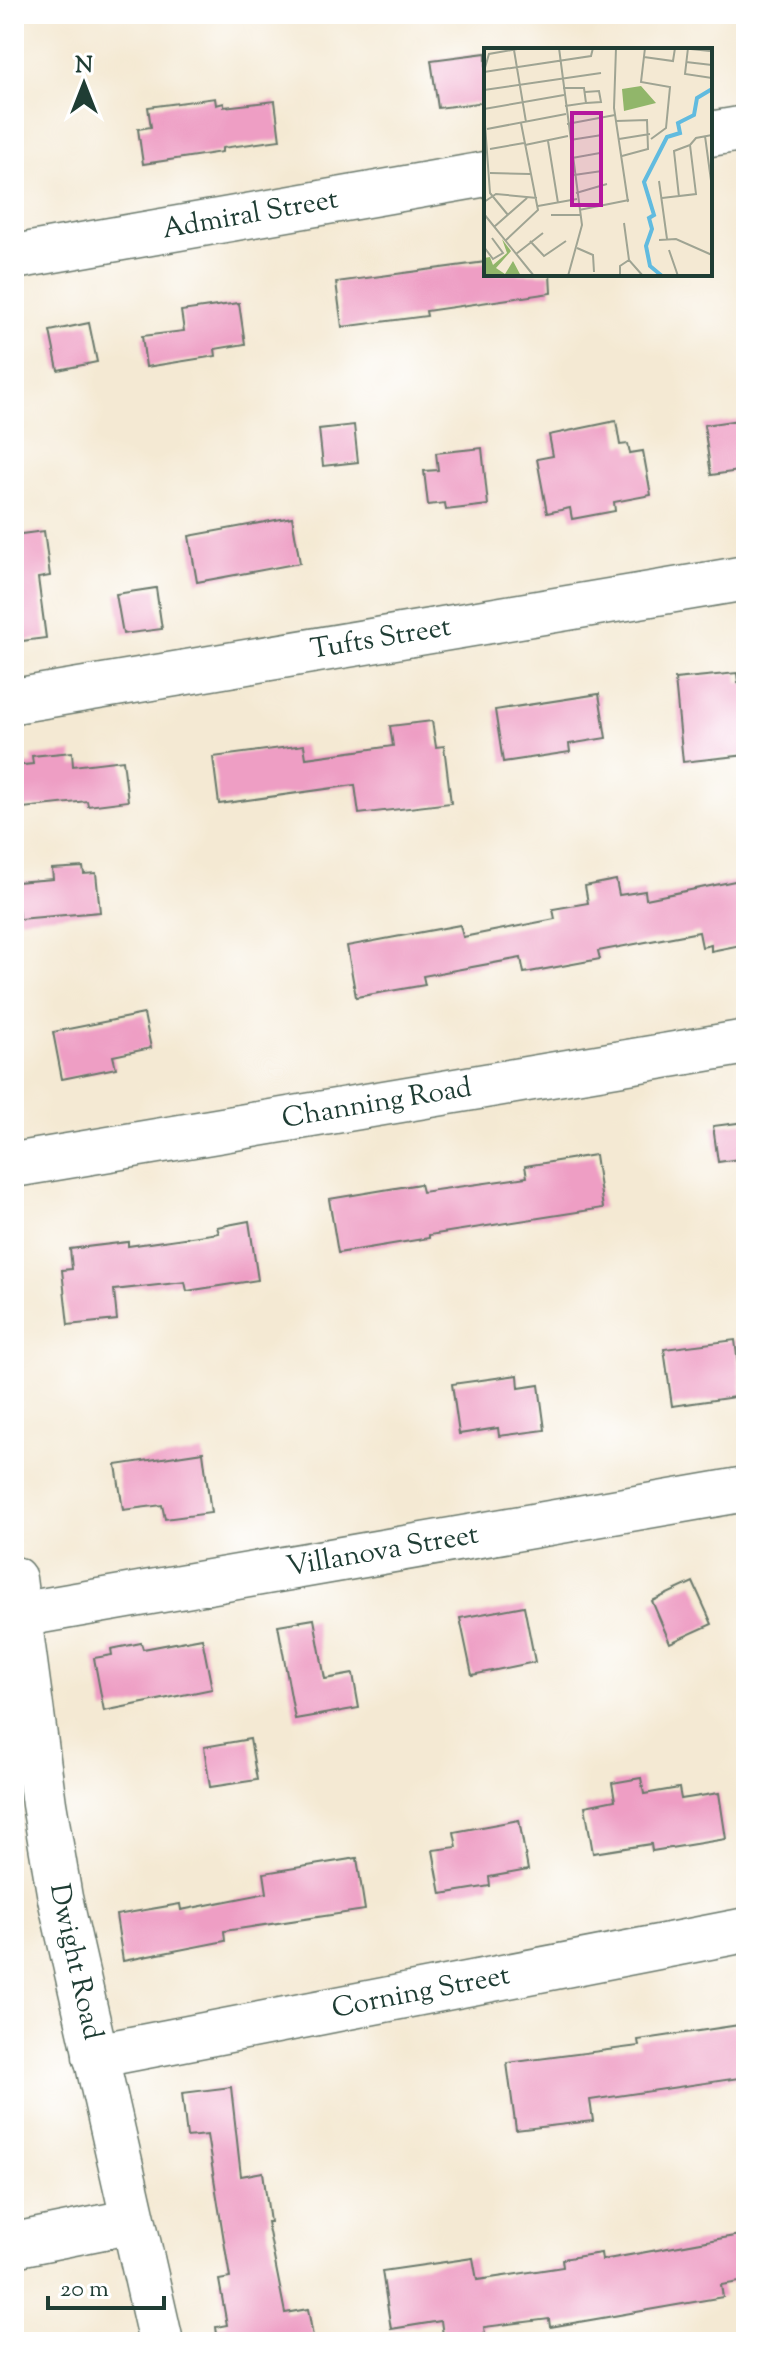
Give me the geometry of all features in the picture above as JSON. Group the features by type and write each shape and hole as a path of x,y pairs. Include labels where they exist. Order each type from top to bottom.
{"street":[{"path":"712,134 746,128"},
{"name":"Admiral Street","path":"14,257 484,174"},
{"name":"Tufts Street","path":"14,701 746,578"},
{"name":"Channing Road","path":"14,1165 741,1043"},
{"name":"Villanova Street","path":"16,1597 746,1489"},
{"name":"Dwight Road","path":"16,1597 60,1898 161,2342"},
{"name":"Corning Street","path":"95,2056 746,1930"},
{"path":"14,2245 133,2221"}],"building":[{"path":"484,53 484,102 438,108 431,60"},
{"path":"215,98 216,105 224,103 224,107 275,101 280,140 143,164 138,129 151,127 148,107"},
{"path":"484,262 484,276 550,276 551,293 426,311 427,316 342,327 336,282"},
{"path":"239,303 245,344 215,349 216,356 146,367 142,336 184,331 181,311"},
{"path":"89,323 97,362 58,370 50,331"},
{"path":"746,419 746,470 711,475 704,425"},
{"path":"616,421 620,445 628,444 630,453 643,451 651,495 614,502 615,511 572,519 570,508 547,513 537,459 553,456 549,435"},
{"path":"354,425 358,462 323,466 319,429"},
{"path":"482,448 488,505 446,510 445,503 428,505 424,471 438,470 436,453"},
{"path":"292,517 300,563 197,582 189,536"},
{"path":"44,531 50,576 38,578 46,638 14,642 14,535"},
{"path":"156,588 162,629 123,634 116,594"},
{"path":"737,673 738,683 746,682 746,755 683,762 675,679"},
{"path":"599,694 606,738 569,744 570,752 503,762 495,710"},
{"path":"432,721 436,747 444,746 451,803 359,814 355,785 219,804 213,757 304,745 306,758 393,746 390,726"},
{"path":"72,752 73,766 123,760 128,801 88,806 87,801 14,809 14,766 33,764 32,756"},
{"path":"83,867 84,874 96,873 100,912 19,919 16,882 53,879 52,869"},
{"path":"616,880 619,895 645,891 646,899 740,880 746,908 746,944 711,951 711,945 702,947 699,932 598,951 600,959 524,973 521,958 423,976 425,985 356,997 347,946 460,925 463,937 555,919 553,909 588,903 585,886"},
{"path":"144,1014 151,1048 113,1056 116,1068 62,1079 53,1032"},
{"path":"746,1122 746,1158 718,1162 713,1126"},
{"path":"595,1155 603,1208 429,1235 429,1238 338,1253 329,1199 420,1184 422,1192 527,1177 525,1166"},
{"path":"249,1221 258,1280 187,1291 185,1282 114,1290 117,1320 68,1325 62,1270 72,1269 70,1249 128,1242 128,1246 219,1233 217,1227"},
{"path":"735,1340 742,1396 672,1406 664,1349"},
{"path":"518,1375 519,1388 539,1385 545,1430 499,1436 498,1428 459,1434 452,1384"},
{"path":"203,1452 211,1513 165,1519 162,1505 123,1510 116,1465"},
{"path":"693,1582 712,1624 670,1643 652,1601"},
{"path":"524,1606 535,1662 472,1675 460,1618"},
{"path":"314,1619 325,1679 353,1674 359,1708 295,1719 278,1625"},
{"path":"202,1638 212,1689 104,1711 94,1658 112,1655 111,1649 141,1643 143,1649"},
{"path":"250,1739 257,1780 210,1787 204,1747"},
{"path":"641,1778 644,1794 679,1788 681,1799 719,1793 726,1839 652,1851 651,1844 593,1853 585,1806 615,1800 612,1783"},
{"path":"519,1820 528,1870 489,1877 490,1886 441,1894 433,1850 457,1847 454,1832"},
{"path":"357,1858 365,1910 224,1931 225,1941 123,1961 116,1915 180,1904 181,1910 267,1893 264,1873"},
{"path":"746,2024 746,2077 590,2100 593,2121 516,2130 507,2063 639,2046 638,2040"},
{"path":"231,2087 241,2176 263,2172 270,2222 267,2222 285,2313 308,2309 314,2342 218,2342 216,2327 227,2325 219,2280 230,2278 207,2135 187,2137 182,2093"},
{"path":"740,2235 746,2281 721,2285 723,2297 550,2327 549,2319 484,2327 486,2342 444,2342 441,2321 391,2329 382,2271 473,2258 477,2280 563,2267 562,2259 601,2253 602,2260"}]}
